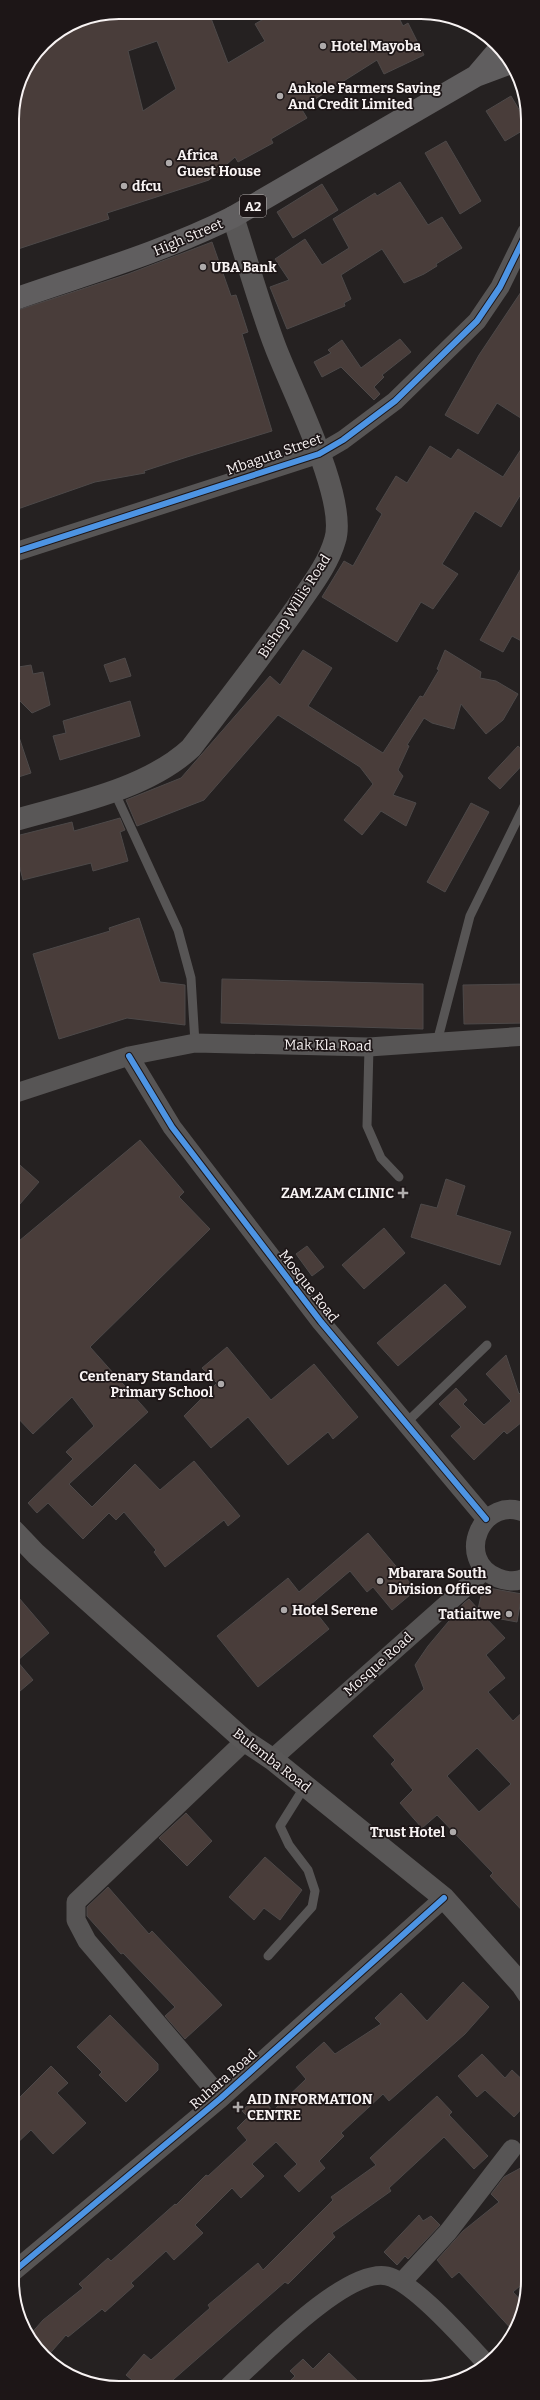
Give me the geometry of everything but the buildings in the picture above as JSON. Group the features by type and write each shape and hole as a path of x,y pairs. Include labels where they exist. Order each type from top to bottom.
{"main road":[{"name":"High Street","path":"476,76 496,53"},
{"name":"High Street","path":"19,298 162,249 233,217 476,76 505,65"},
{"name":"Bishop Willis Road","path":"19,819 114,791 170,766 191,748 269,647 324,565 335,540 337,526 331,491 319,454 275,346 233,217"},
{"name":"Bulemba Road","path":"19,1536 36,1554 245,1741 272,1759 444,1898 521,1984"}],"street":[{"name":"Mbaguta Street","path":"19,551 319,454 343,440 395,401 477,321 500,287 521,244"},
{"name":"Mak Kla Road","path":"19,1092 129,1056 195,1043 369,1047 521,1036"},
{"name":"Mosque Road","path":"129,1056 172,1128 321,1322 486,1519"},
{"path":"521,1512 506,1510 486,1519 479,1528 476,1538 477,1555 485,1570 493,1576 503,1580 514,1581 521,1578"},
{"name":"Mosque Road","path":"272,1759 485,1570"},
{"path":"221,2098 87,1941 76,1920 76,1902 245,1741"},
{"name":"Ruhara Road","path":"19,2267 221,2098 444,1898"},
{"path":"402,2282 448,2232 512,2149"},
{"path":"234,2381 282,2334 343,2289 368,2276 386,2276 402,2282 451,2325 482,2360"}],"lane":[{"path":"114,791 178,930 191,978 195,1043"},
{"path":"437,1042 470,916 521,812"},
{"path":"369,1047 367,1126 381,1158 399,1177"},
{"path":"406,1423 487,1345"},
{"path":"268,1956 312,1907 315,1891 308,1870 288,1845 280,1826 304,1786"}],"cycle path":[{"path":"19,551 319,454 343,440 395,401 477,321 500,287 521,244"},
{"path":"129,1056 172,1127 321,1322 486,1519"},
{"path":"19,2267 221,2098 444,1898"}],"place":[{"name":"Hotel Mayoba","path":"323,46"},
{"name":"Ankole Farmers Saving And Credit Limited","path":"280,96"},
{"name":"Africa Guest House","path":"169,163"},
{"name":"dfcu","path":"124,186"},
{"name":"UBA Bank","path":"203,267"},
{"name":"ZAM.ZAM CLINIC","path":"403,1193"},
{"name":"Centenary Standard Primary School","path":"221,1384"},
{"name":"Mbarara South Division Offices","path":"380,1581"},
{"name":"Hotel Serene","path":"284,1610"},
{"name":"Tatiaitwe","path":"509,1614"},
{"name":"Trust Hotel","path":"453,1832"},
{"name":"AID INFORMATION CENTRE","path":"238,2107"}]}
